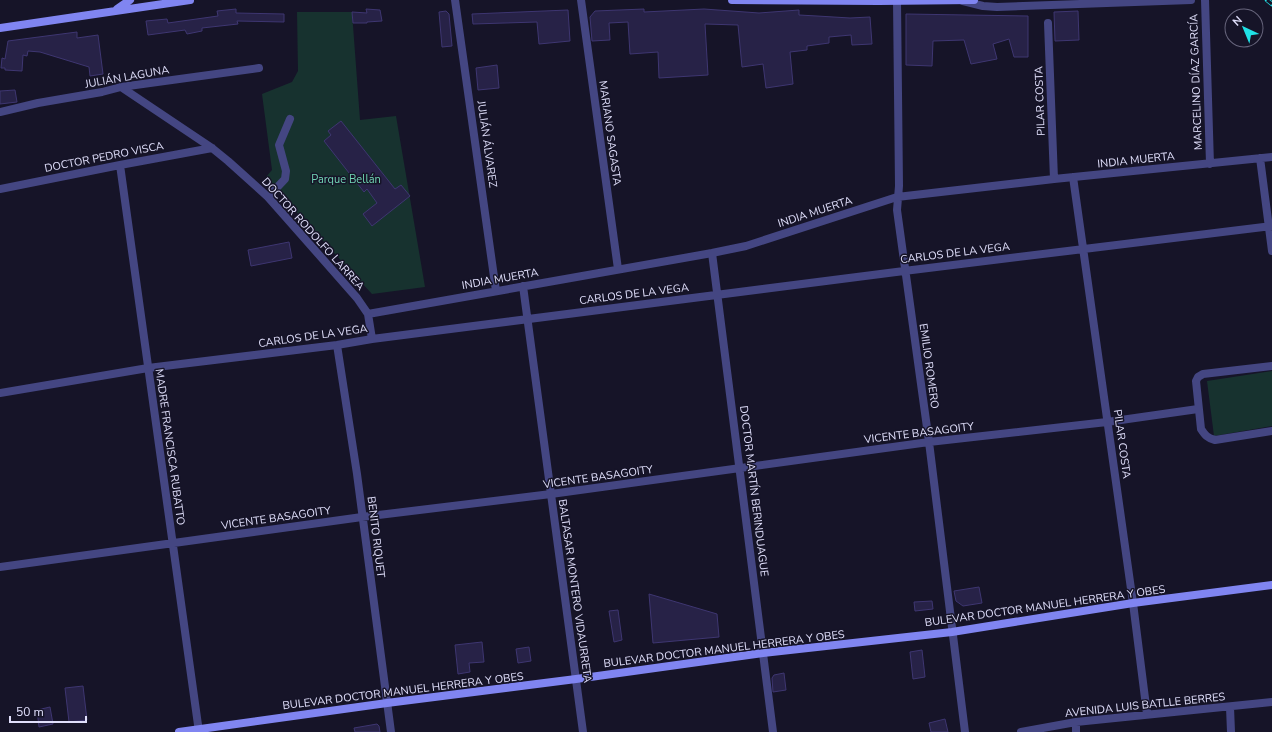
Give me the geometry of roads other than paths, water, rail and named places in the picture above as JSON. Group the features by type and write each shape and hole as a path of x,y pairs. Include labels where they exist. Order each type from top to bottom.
{"street":[{"path":"115,10 130,0"},
{"path":"0,28 190,0"},
{"name":"JULIÁN ÁLVAREZ","path":"456,0 496,291"},
{"name":"MARIANO SAGASTA","path":"581,0 618,269"},
{"path":"732,0 974,0"},
{"path":"962,1 983,6 998,6 1191,0"},
{"name":"MARCELINO DÍAZ GARCÍA","path":"1205,0 1210,164"},
{"name":"EMILIO ROMERO","path":"897,1 899,186 897,210 904,271 929,442 965,732"},
{"name":"PILAR COSTA","path":"1048,23 1054,179"},
{"name":"JULIÁN LAGUNA","path":"0,112 38,103 121,88 259,68"},
{"name":"DOCTOR RODOLFO LARREA","path":"121,88 212,148 268,197 358,298 368,314 372,339"},
{"path":"268,197 285,179 286,171 279,145 290,119"},
{"name":"DOCTOR PEDRO VISCA","path":"0,189 212,148"},
{"name":"INDIA MUERTA","path":"368,314 746,246 897,197 1054,179 1272,157"},
{"path":"1260,158 1270,226 1272,251"},
{"name":"MADRE FRANCISCA RUBATTO","path":"120,165 199,731"},
{"name":"PILAR COSTA","path":"1073,177 1148,714"},
{"name":"CARLOS DE LA VEGA","path":"0,393 148,368 337,345 372,339 1083,248 1270,226"},
{"name":"DOCTOR MARTÍN BERINDUAGUE","path":"712,253 773,732"},
{"name":"BALTASAR MONTERO VIDAURRETA","path":"523,286 583,732"},
{"name":"BENITO RIQUET","path":"337,345 357,474 391,732"},
{"path":"1272,366 1203,374 1198,377 1196,381 1201,429 1209,439 1215,440 1272,432"},
{"name":"VICENTE BASAGOITY","path":"0,567 362,517 551,494 929,442 1107,422 1198,409"},
{"name":"BULEVAR DOCTOR MANUEL HERRERA Y OBES","path":"179,732 199,731 387,703 762,653 952,632 1133,603 1272,585"},
{"name":"AVENIDA LUIS BATLLE BERRES","path":"1021,732 1076,722 1272,702"},
{"path":"1230,707 1231,732"},
{"path":"1076,722 1076,732"}],"railway":[{"path":"1267,0 1272,4"}],"park label":[{"name":"Parque Bellán","path":"346,179"}]}
